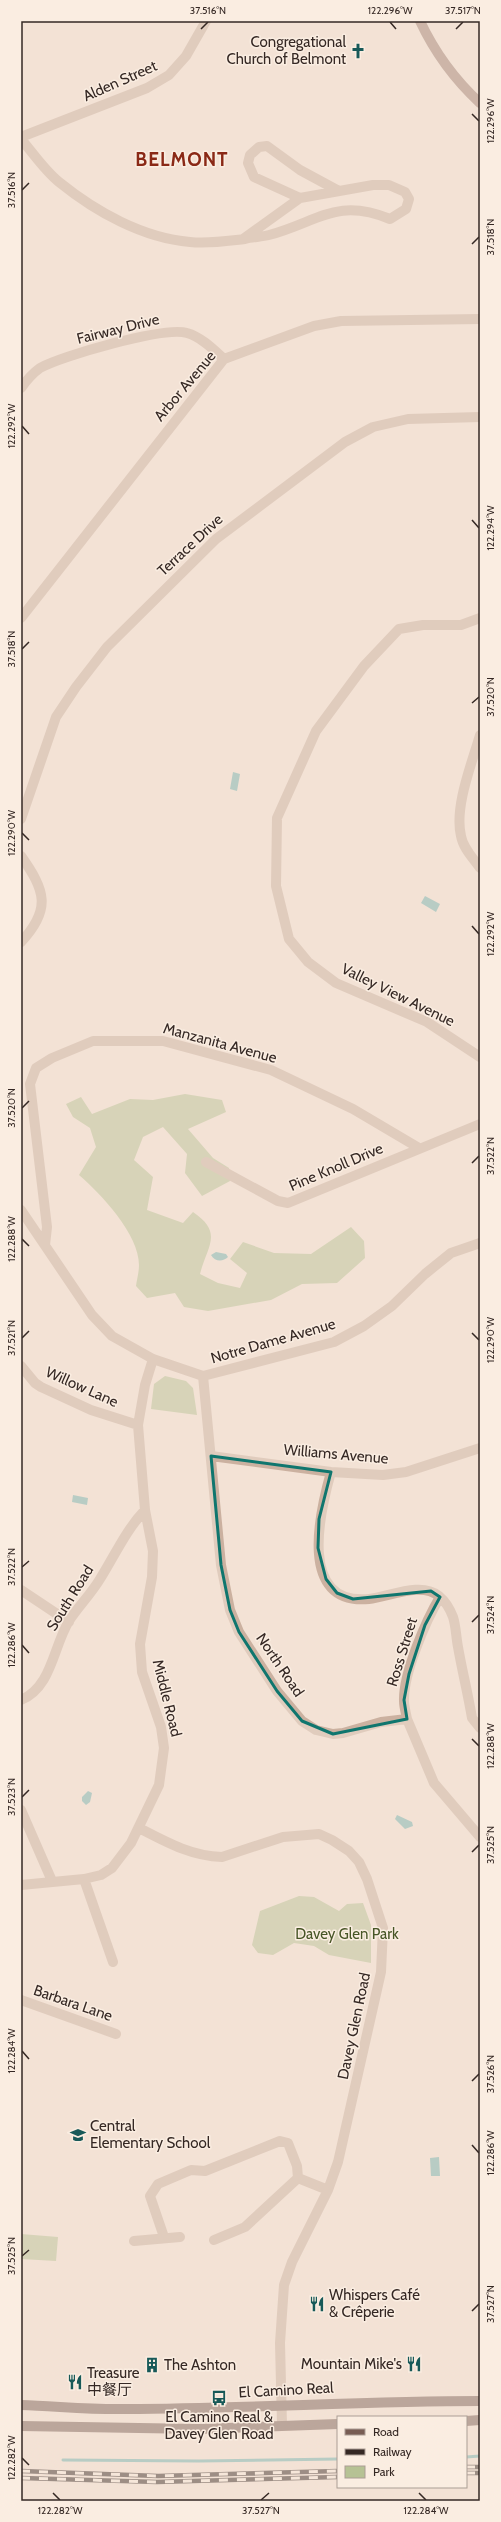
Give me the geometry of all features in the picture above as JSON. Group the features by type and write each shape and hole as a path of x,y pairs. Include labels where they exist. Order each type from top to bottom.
{"main road":[{"path":"420,21 429,39 458,82 480,103"},
{"name":"El Camino Real","path":"21,2405 125,2410 377,2401 480,2401"},
{"path":"467,2421 480,2420"},
{"path":"21,2426 198,2429 337,2424"}],"street":[{"name":"Alden Street","path":"21,138 147,88 169,75 186,56 206,21"},
{"path":"21,138 58,182 94,207 142,231 190,242 221,242 268,236 325,213 341,210 372,212 390,219 406,209 409,199 405,192 388,185 337,190 300,198 243,239"},
{"path":"300,198 254,177 248,163 250,154 259,147 267,146 300,170 337,190"},
{"name":"Arbor Avenue","path":"21,618 224,359 314,326 341,321 480,319"},
{"name":"Fairway Drive","path":"21,388 40,369 62,360 122,341 166,332 186,332 204,342 224,359"},
{"name":"Terrace Drive","path":"21,819 56,717 76,687 107,647 216,539 345,442 373,427 408,418 480,417"},
{"name":"Valley View Avenue","path":"480,618 462,625 422,625 399,629 364,666 316,731 277,818 276,886 289,939 308,962 336,983 427,1022 480,1057"},
{"path":"480,735 465,786 460,822 463,842 480,868"},
{"path":"21,856 36,878 43,894 41,913 32,931 21,942"},
{"name":"Manzanita Avenue","path":"45,1245 48,1227 30,1084 36,1068 52,1058 94,1041 163,1041 271,1070 353,1109 419,1148"},
{"name":"Pine Knoll Drive","path":"206,1162 278,1201 288,1203 480,1124"},
{"name":"Notre Dame Avenue","path":"21,1210 92,1315 104,1329 153,1359 203,1376 334,1342 364,1326 392,1306 425,1274 451,1253 480,1243"},
{"name":"Middle Road","path":"21,1885 52,1881 84,1880 112,1868 122,1857 139,1828 159,1785 164,1748 161,1727 142,1672 140,1644 152,1577 153,1550 145,1510 138,1425 145,1385 153,1359"},
{"name":"Willow Lane","path":"21,1366 35,1383 41,1387 91,1410 138,1425"},
{"name":"North Road","path":"203,1376 221,1565 230,1610 239,1632 276,1691 302,1721 324,1732 343,1733 382,1722 407,1719"},
{"name":"Williams Avenue","path":"211,1456 331,1472 383,1475 406,1472 480,1448"},
{"path":"331,1472 322,1504 317,1535 321,1562 331,1586 337,1593 353,1600 418,1591 431,1592 440,1596 453,1617 472,1718 480,1728"},
{"name":"South Road","path":"21,1700 36,1691 47,1675 54,1652 69,1622 100,1580 131,1525 145,1510"},
{"path":"21,1590 69,1622"},
{"name":"Ross Street","path":"407,1719 404,1700 408,1674 425,1625 440,1596"},
{"path":"407,1719 434,1783 480,1837"},
{"path":"21,1810 52,1881"},
{"name":"Davey Glen Road","path":"139,1828 181,1849 209,1856 222,1856 242,1851 283,1837 319,1834 341,1845 359,1862 367,1879 381,1919 383,1944 381,1972 352,2108 328,2190 292,2262 284,2285 280,2343 282,2425"},
{"path":"84,1880 113,1962"},
{"name":"Barbara Lane","path":"21,2000 116,2034"},
{"path":"164,2237 150,2196 158,2184 191,2170 206,2172 280,2141 288,2143 294,2154 298,2178"},
{"path":"298,2178 328,2190"},
{"path":"214,2240 245,2227 298,2178"},
{"path":"134,2242 164,2237 180,2237"}],"highlighted area":[{"path":"211,1456 331,1472 319,1519 318,1548 326,1579 337,1593 353,1599 431,1591 440,1597 425,1625 409,1674 404,1700 407,1719 333,1734 302,1721 277,1691 239,1632 230,1610 221,1565"}],"green space":[{"path":"185,1094 222,1100 226,1112 188,1129 213,1158 229,1168 230,1181 202,1196 185,1173 187,1154 163,1127 143,1137 134,1160 153,1177 147,1210 183,1223 193,1212 208,1227 211,1233 211,1240 200,1274 218,1283 240,1288 247,1273 230,1259 243,1242 274,1253 311,1254 351,1227 364,1241 365,1258 337,1283 302,1284 271,1300 208,1311 184,1307 175,1293 147,1298 136,1286 139,1268 137,1253 126,1228 108,1204 79,1175 96,1147 90,1128 73,1117 66,1104 81,1097 92,1114 130,1099 153,1100"},
{"path":"165,1376 186,1381 193,1388 197,1415 151,1409 154,1384"},
{"name":"Davey Glen Park","path":"299,1896 314,1897 339,1911 347,1904 363,1903 371,1925 371,1963 329,1955 314,1946 294,1943 273,1955 258,1953 252,1945 260,1911"},
{"path":"21,2234 58,2237 56,2261 21,2259"}],"water":[{"path":"233,772 240,774 237,791 230,789"},
{"path":"425,896 440,904 436,912 421,903"},
{"path":"216,1252 226,1254 228,1257 226,1259 217,1260 211,1255"},
{"path":"73,1495 88,1498 87,1505 72,1502"},
{"path":"88,1791 92,1793 90,1802 86,1805 82,1801 82,1797"},
{"path":"397,1815 412,1822 413,1826 405,1829 395,1819"},
{"path":"439,2157 440,2176 431,2176 430,2158"}],"waterway":[{"path":"467,2457 480,2456"},
{"path":"63,2460 199,2461 337,2459"}],"railway":[{"path":"467,2467 480,2467"},
{"path":"21,2471 158,2476 337,2471"},
{"path":"467,2473 480,2473"},
{"path":"21,2478 157,2482 337,2477"}],"place":[{"name":"Congregational Church of Belmont","path":"358,51"},
{"name":"Central Elementary School","path":"78,2135"},
{"name":"Whispers Café & Crêperie","path":"317,2304"},
{"name":"Mountain Mike's","path":"414,2364"},
{"name":"The Ashton","path":"152,2365"},
{"name":"Treasure 中餐厅","path":"75,2382"},
{"name":"El Camino Real & Davey Glen Road","path":"219,2398"}],"district":[{"name":"BELMONT","path":"182,159"}]}
